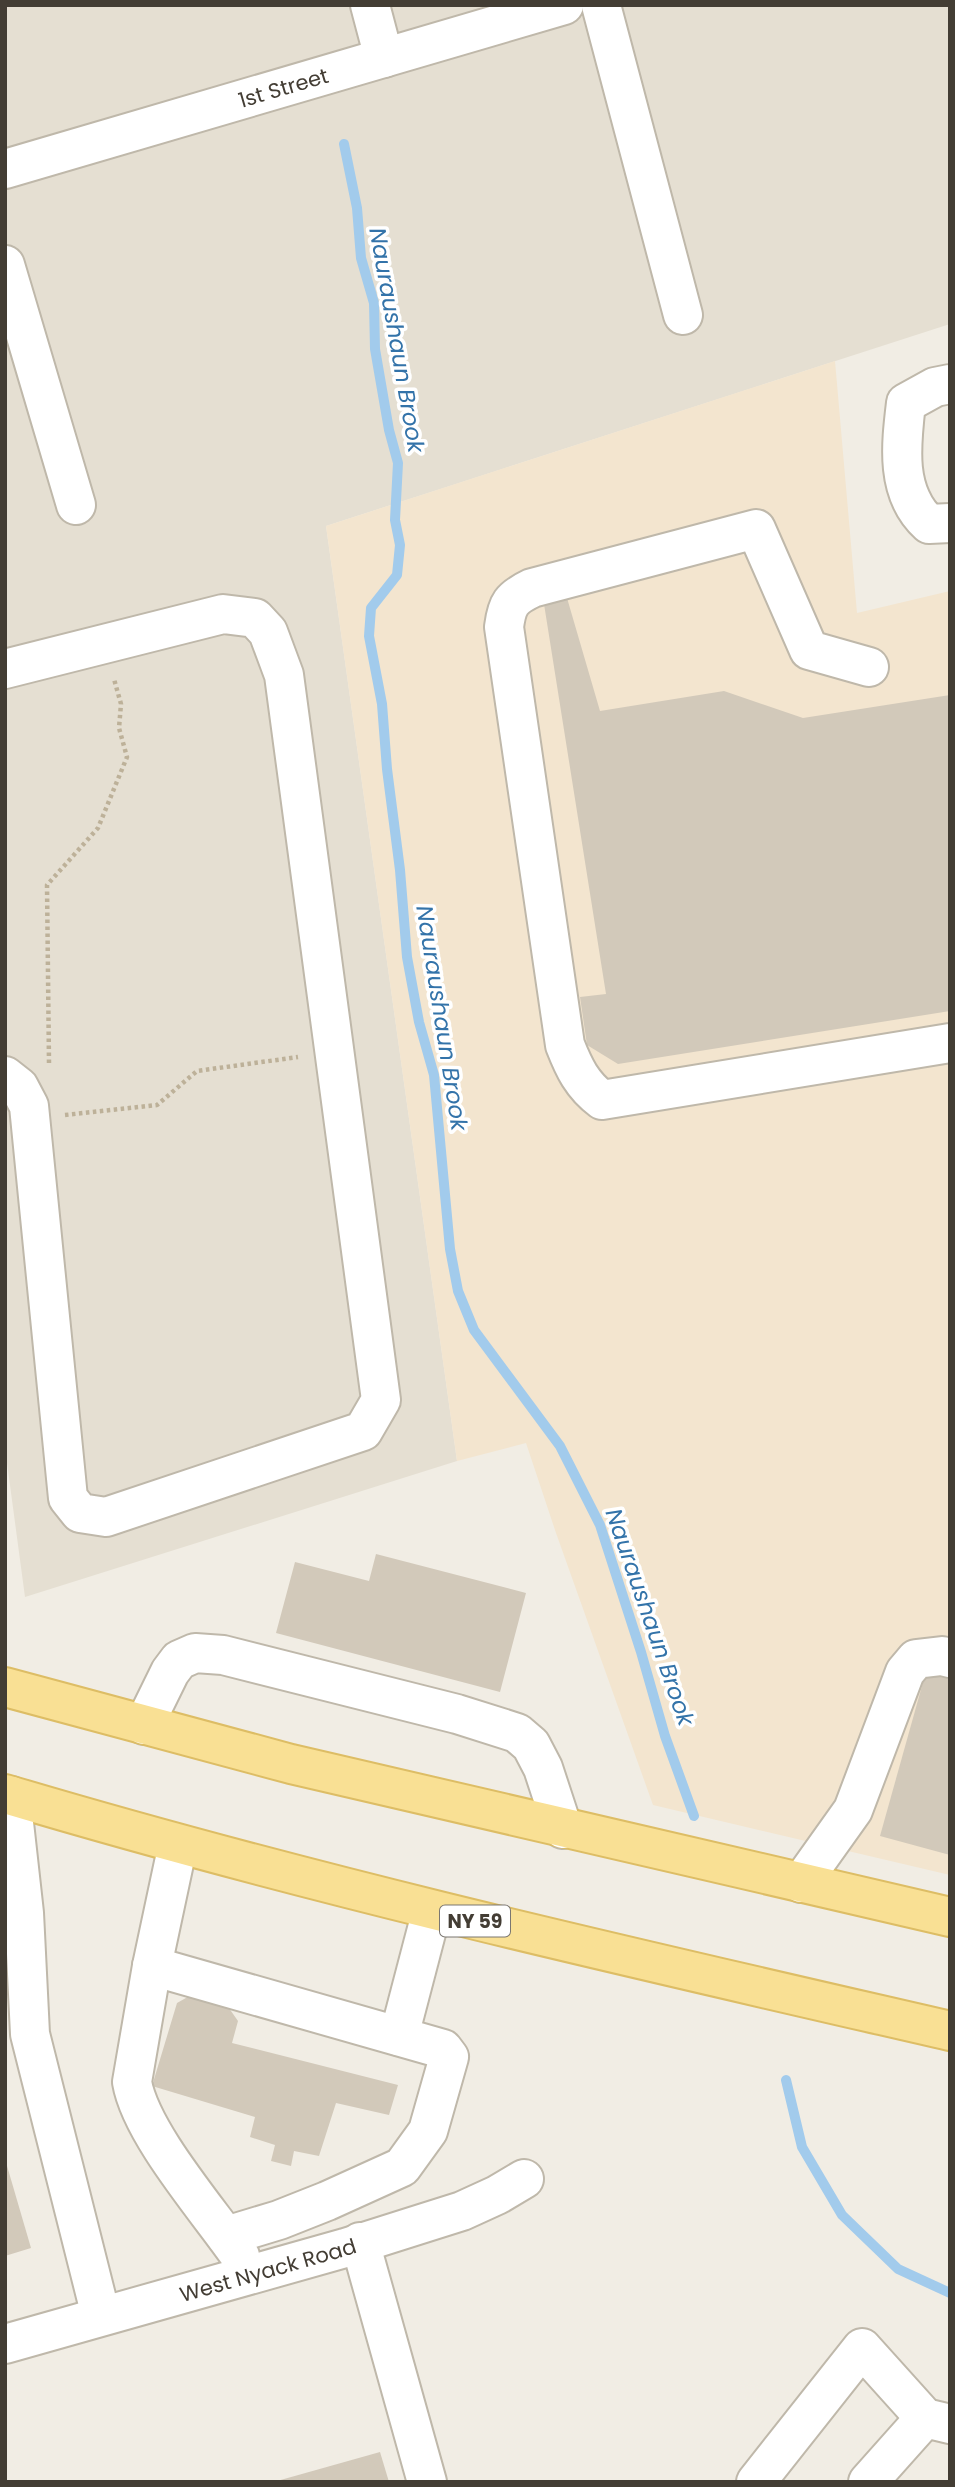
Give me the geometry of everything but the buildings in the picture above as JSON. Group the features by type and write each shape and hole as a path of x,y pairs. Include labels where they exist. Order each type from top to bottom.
{"main road":[{"path":"5,1687 292,1764 950,1917"},
{"name":"NY 59","path":"8,1795 178,1844 432,1910 950,2031"}],"street":[{"path":"370,5 384,58"},
{"name":"1st Street","path":"5,169 564,5"},
{"path":"601,5 683,315"},
{"path":"5,265 76,505"},
{"path":"950,384 935,387 906,403 901,448 907,492 918,514 929,524 950,523"},
{"path":"869,667 809,650 756,528 532,588 519,594 507,606 503,627 565,1045 575,1072 589,1090 602,1100 950,1043"},
{"path":"5,669 223,614 255,618 268,632 284,675 381,1400 363,1431 106,1517 80,1513 68,1498 29,1107 19,1087 5,1076"},
{"path":"144,1725 170,1672 179,1660 195,1653 223,1655 457,1714 517,1733 531,1745 543,1768 563,1829"},
{"path":"801,1883 853,1810 905,1672 916,1658 950,1658"},
{"path":"8,1795 17,2043 102,2316"},
{"path":"178,1844 152,1966 132,2082 134,2096 163,2150 253,2273"},
{"path":"399,2036 432,1910"},
{"path":"152,1966 443,2049 449,2057 428,2131 402,2167 327,2201 226,2236"},
{"name":"West Nyack Road","path":"5,2344 462,2211 498,2195 524,2179"},
{"path":"327,2201 352,2245 427,2482"},
{"path":"756,2482 862,2348 937,2421 868,2482"}],"path":[{"path":"50,1075 47,885 97,828 127,757 119,728 121,705 113,674"},
{"path":"53,1116 157,1105 197,1070 306,1055"}],"shaded area":[{"path":"5,5 950,5 950,324 326,526 457,1461 25,1597 5,1448"},
{"path":"835,361 857,613 950,591 950,1875 653,1805 526,1443 457,1461 326,526"}],"waterway":[{"name":"Nauraushaun Brook","path":"344,144 357,208 361,258 374,303 375,349 389,430 398,463 395,520 400,545 397,575 371,608 369,636 382,704 407,957 419,1022 434,1075 450,1249 458,1291 474,1330 560,1446 600,1525 665,1736 694,1816"},
{"name":"Nauraushaun Brook","path":"786,2080 802,2147 842,2215 898,2269 950,2293"}]}
